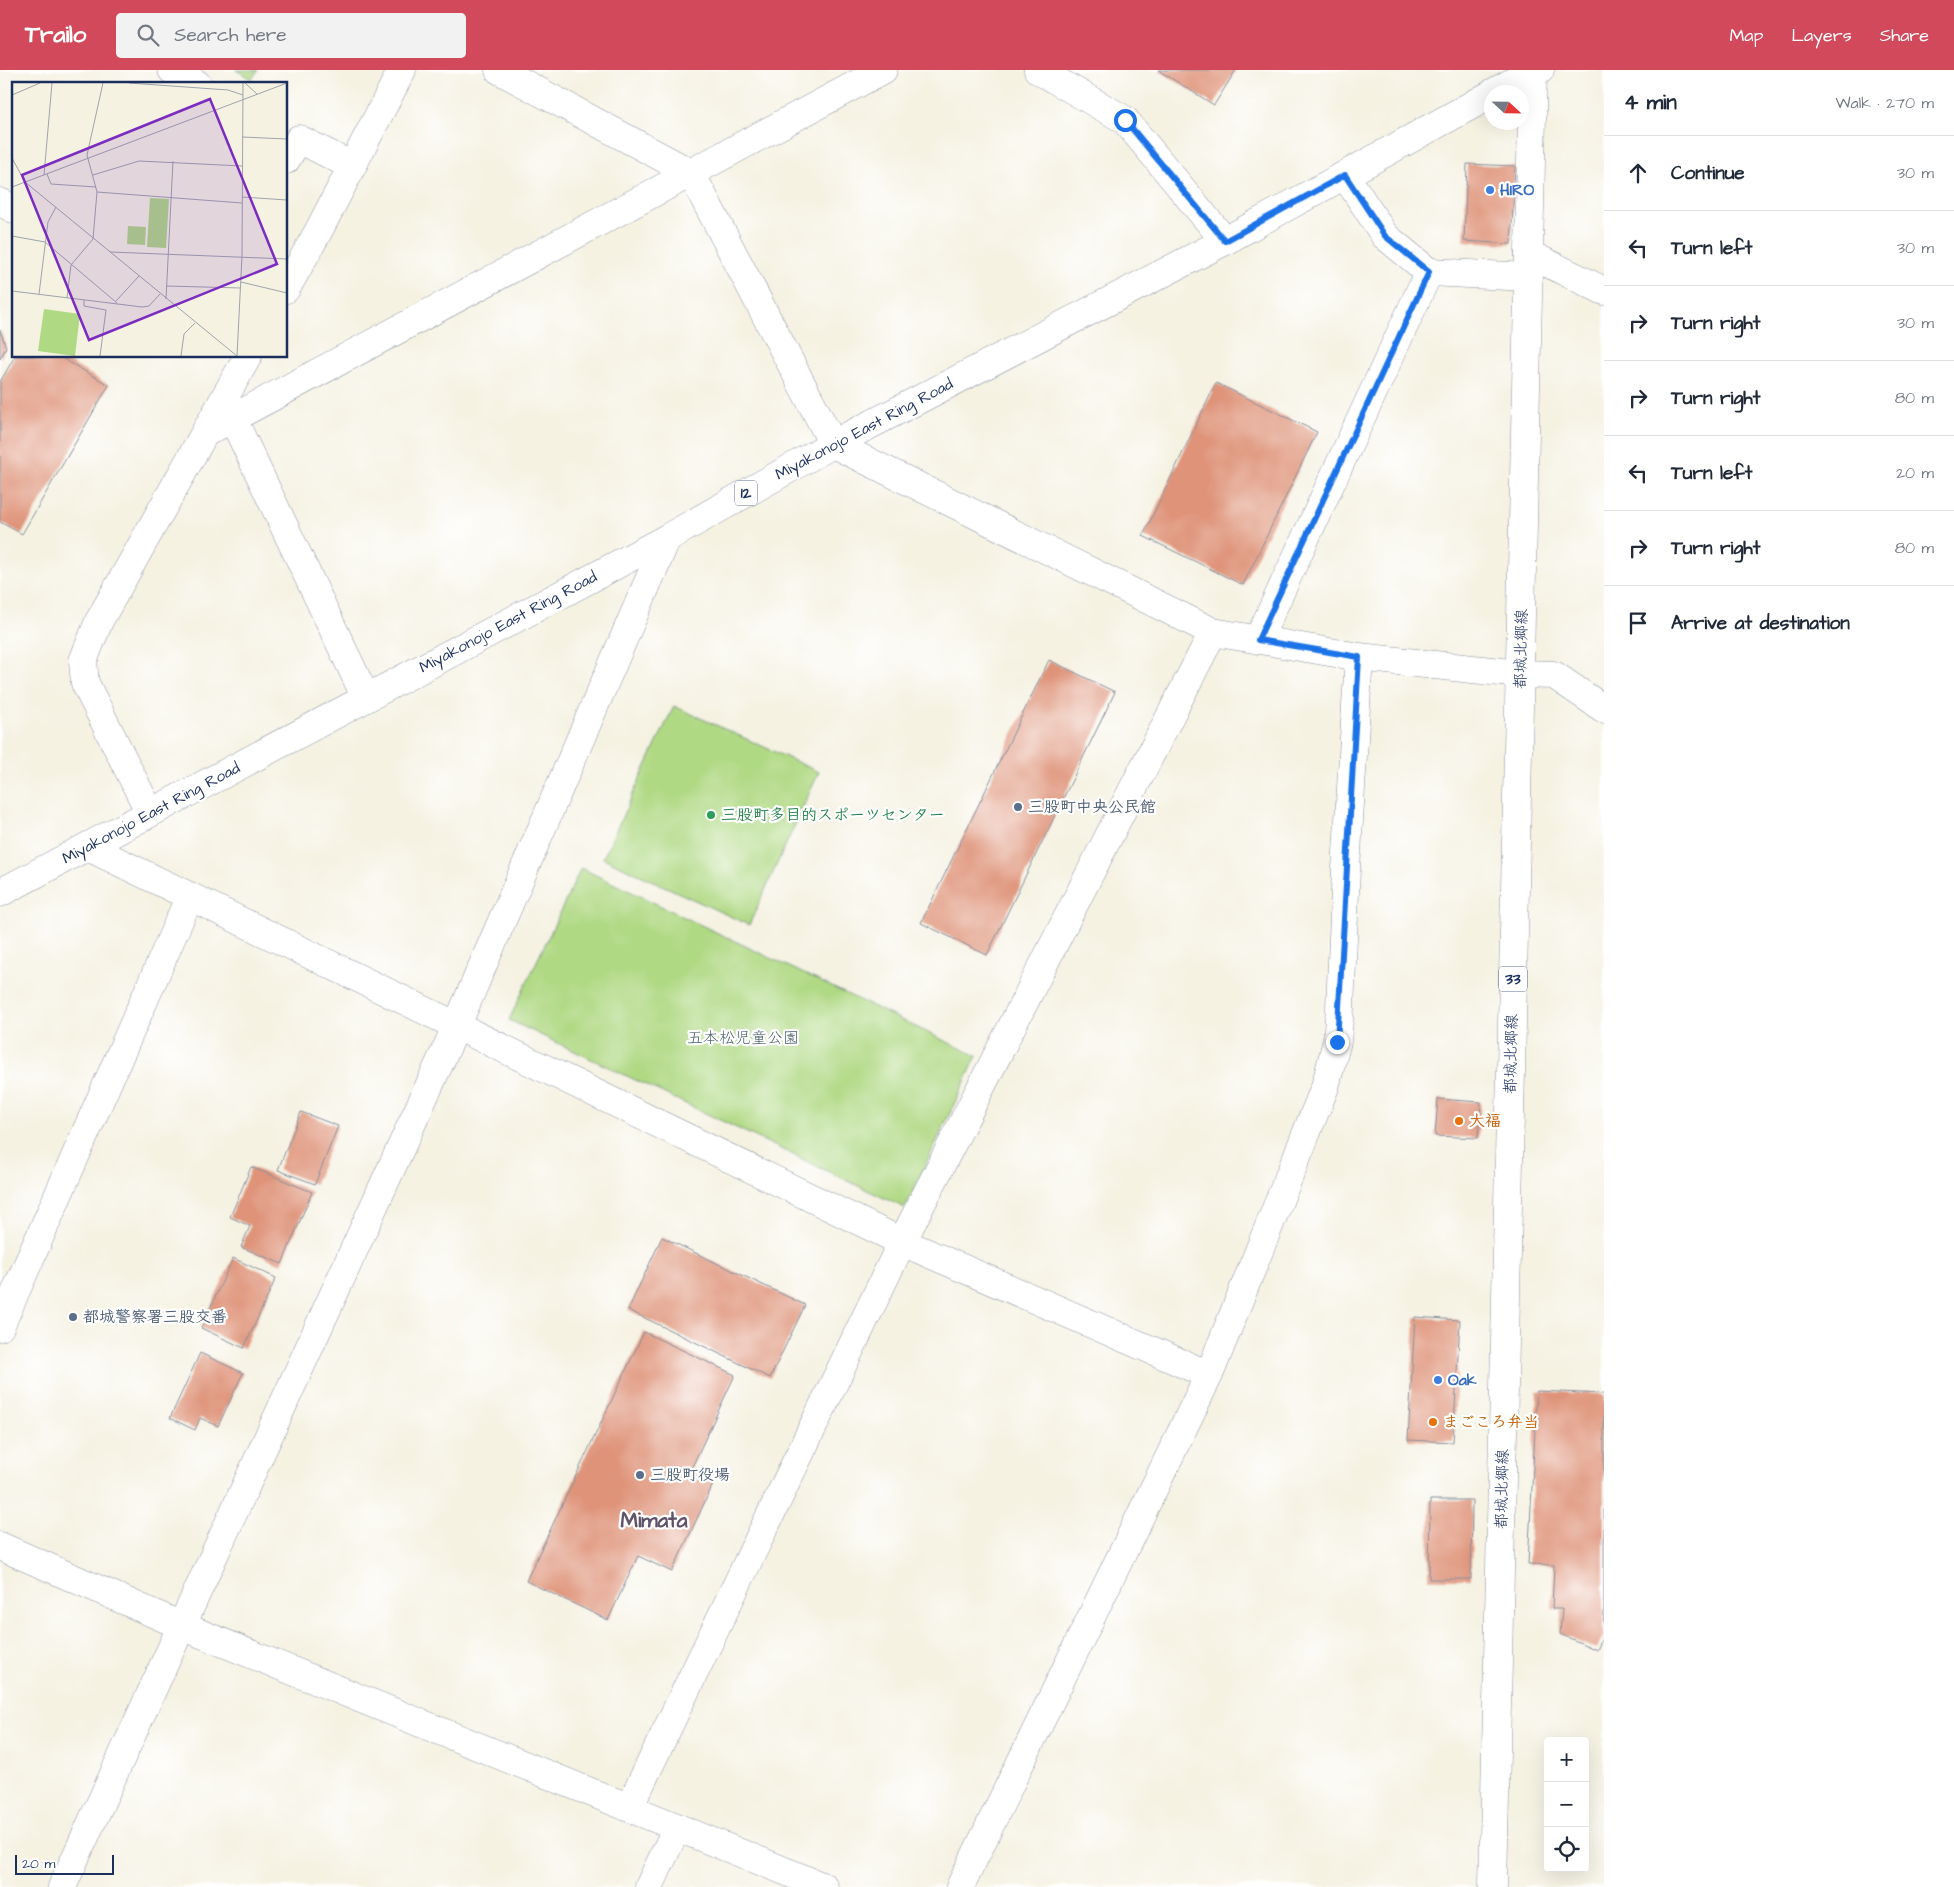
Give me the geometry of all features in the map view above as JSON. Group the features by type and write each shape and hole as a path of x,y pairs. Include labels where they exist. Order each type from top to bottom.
{"street":[{"path":"172,70 193,82"},
{"path":"288,285 402,70"},
{"path":"499,70 691,173 833,444 1212,632 1359,657 1520,674 1554,675 1604,710"},
{"path":"205,433 883,70"},
{"path":"1038,70 1125,120 1225,241"},
{"name":"Miyakonojo East Ring Road","path":"1508,85 1535,70"},
{"name":"都城北郷線","path":"1492,1887 1535,70"},
{"name":"Miyakonojo East Ring Road","path":"0,893 667,538 833,444 1225,241 1484,98"},
{"path":"290,144 352,166"},
{"path":"1345,175 1385,236 1429,272 1529,265 1604,292"},
{"path":"0,202 12,208"},
{"path":"1258,640 1429,272"},
{"path":"150,813 85,683 83,661 99,621 247,358"},
{"path":"233,419 366,698"},
{"path":"62,1887 458,1025 667,538"},
{"path":"629,1808 902,1242 1212,632"},
{"path":"960,1887 1209,1375 1325,1087 1337,1042 1359,657"},
{"path":"88,847 902,1242 1209,1375"},
{"path":"0,1327 190,896"},
{"path":"0,1546 182,1626 824,1887"},
{"path":"649,1887 677,1827"}],"green space":[{"path":"236,70 258,70 252,79"},
{"name":"三股町多目的スポーツセンター","path":"674,706 819,772 749,925 603,858"},
{"name":"五本松児童公園","path":"581,868 977,1056 905,1208 509,1020"}],"building":[{"path":"1158,70 1236,70 1214,105"},
{"path":"1467,164 1515,166 1511,244 1464,241"},
{"path":"0,330 6,347 0,359"},
{"path":"14,358 62,358 109,385 22,534 0,522 0,382"},
{"path":"1216,383 1317,432 1243,585 1143,536"},
{"name":"三股町中央公民館","path":"1049,660 1115,692 987,955 921,923"},
{"path":"1438,1099 1481,1102 1478,1138 1435,1136"},
{"path":"301,1112 338,1126 315,1184 278,1170"},
{"path":"251,1167 312,1192 282,1264 241,1247 250,1226 230,1217"},
{"path":"662,1237 805,1305 770,1378 628,1310"},
{"path":"233,1258 276,1278 244,1348 201,1328"},
{"path":"1415,1317 1460,1320 1453,1442 1408,1440"},
{"name":"三股町役場","path":"644,1332 735,1375 691,1469 715,1480 672,1572 638,1556 608,1620 526,1581"},
{"path":"200,1353 243,1373 218,1426 200,1418 195,1430 170,1418"},
{"path":"1537,1391 1604,1394 1604,1634 1597,1650 1560,1634 1562,1609 1552,1609 1554,1565 1528,1564"},
{"path":"1430,1500 1472,1500 1471,1579 1429,1579"}],"place":[{"name":"HIRO","path":"1490,190"},
{"name":"三股町中央公民館","path":"1018,807"},
{"name":"三股町多目的スポーツセンター","path":"711,815"},
{"name":"大福","path":"1459,1121"},
{"name":"都城警察署三股交番","path":"73,1317"},
{"name":"Oak","path":"1438,1380"},
{"name":"まごころ弁当","path":"1433,1422"},
{"name":"三股町役場","path":"640,1475"}],"district":[{"name":"Mimata","path":"654,1520"}],"route":[{"path":"1125,120 1225,241 1345,175 1385,236 1429,272 1258,640 1359,657 1344,909 1344,950 1337,1042"}]}
